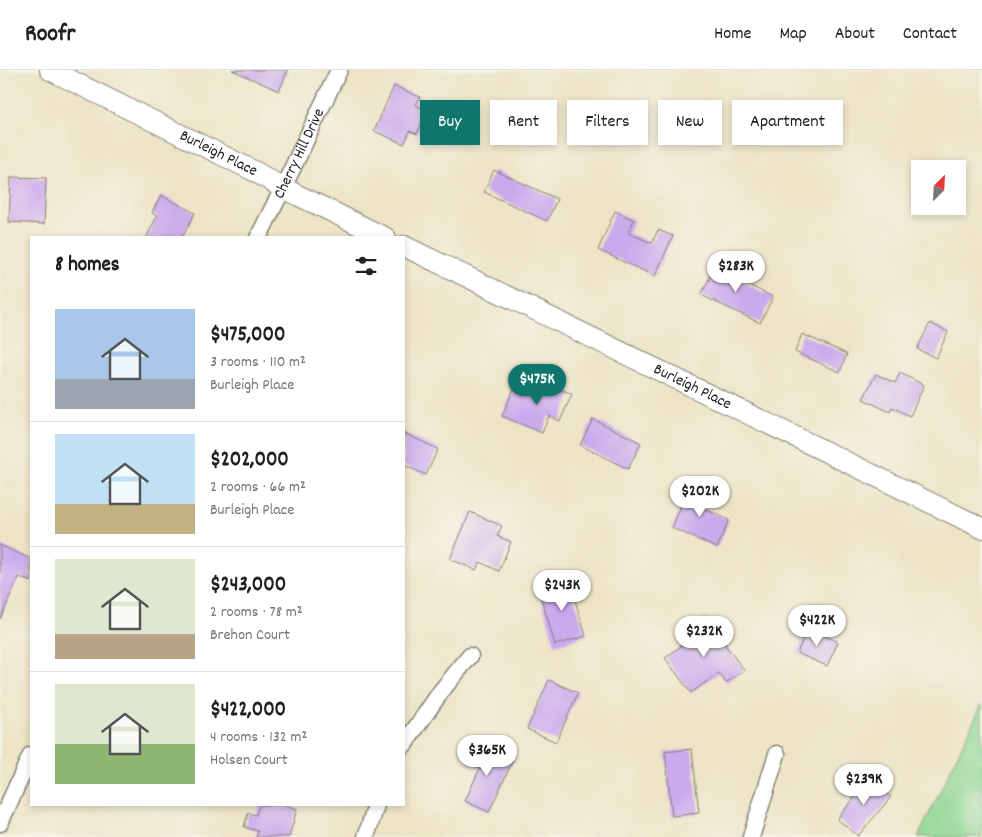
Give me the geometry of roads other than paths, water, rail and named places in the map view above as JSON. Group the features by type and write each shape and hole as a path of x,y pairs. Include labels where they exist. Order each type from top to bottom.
{"street":[{"name":"Burleigh Place","path":"50,70 382,236"},
{"name":"Cherry Hill Drive","path":"259,236 284,188 339,70"},
{"name":"Burleigh Place","path":"405,246 982,528"},
{"path":"405,744 442,690 470,656"},
{"path":"751,837 777,754"},
{"path":"0,823 30,757"},
{"path":"366,837 376,806"}]}
